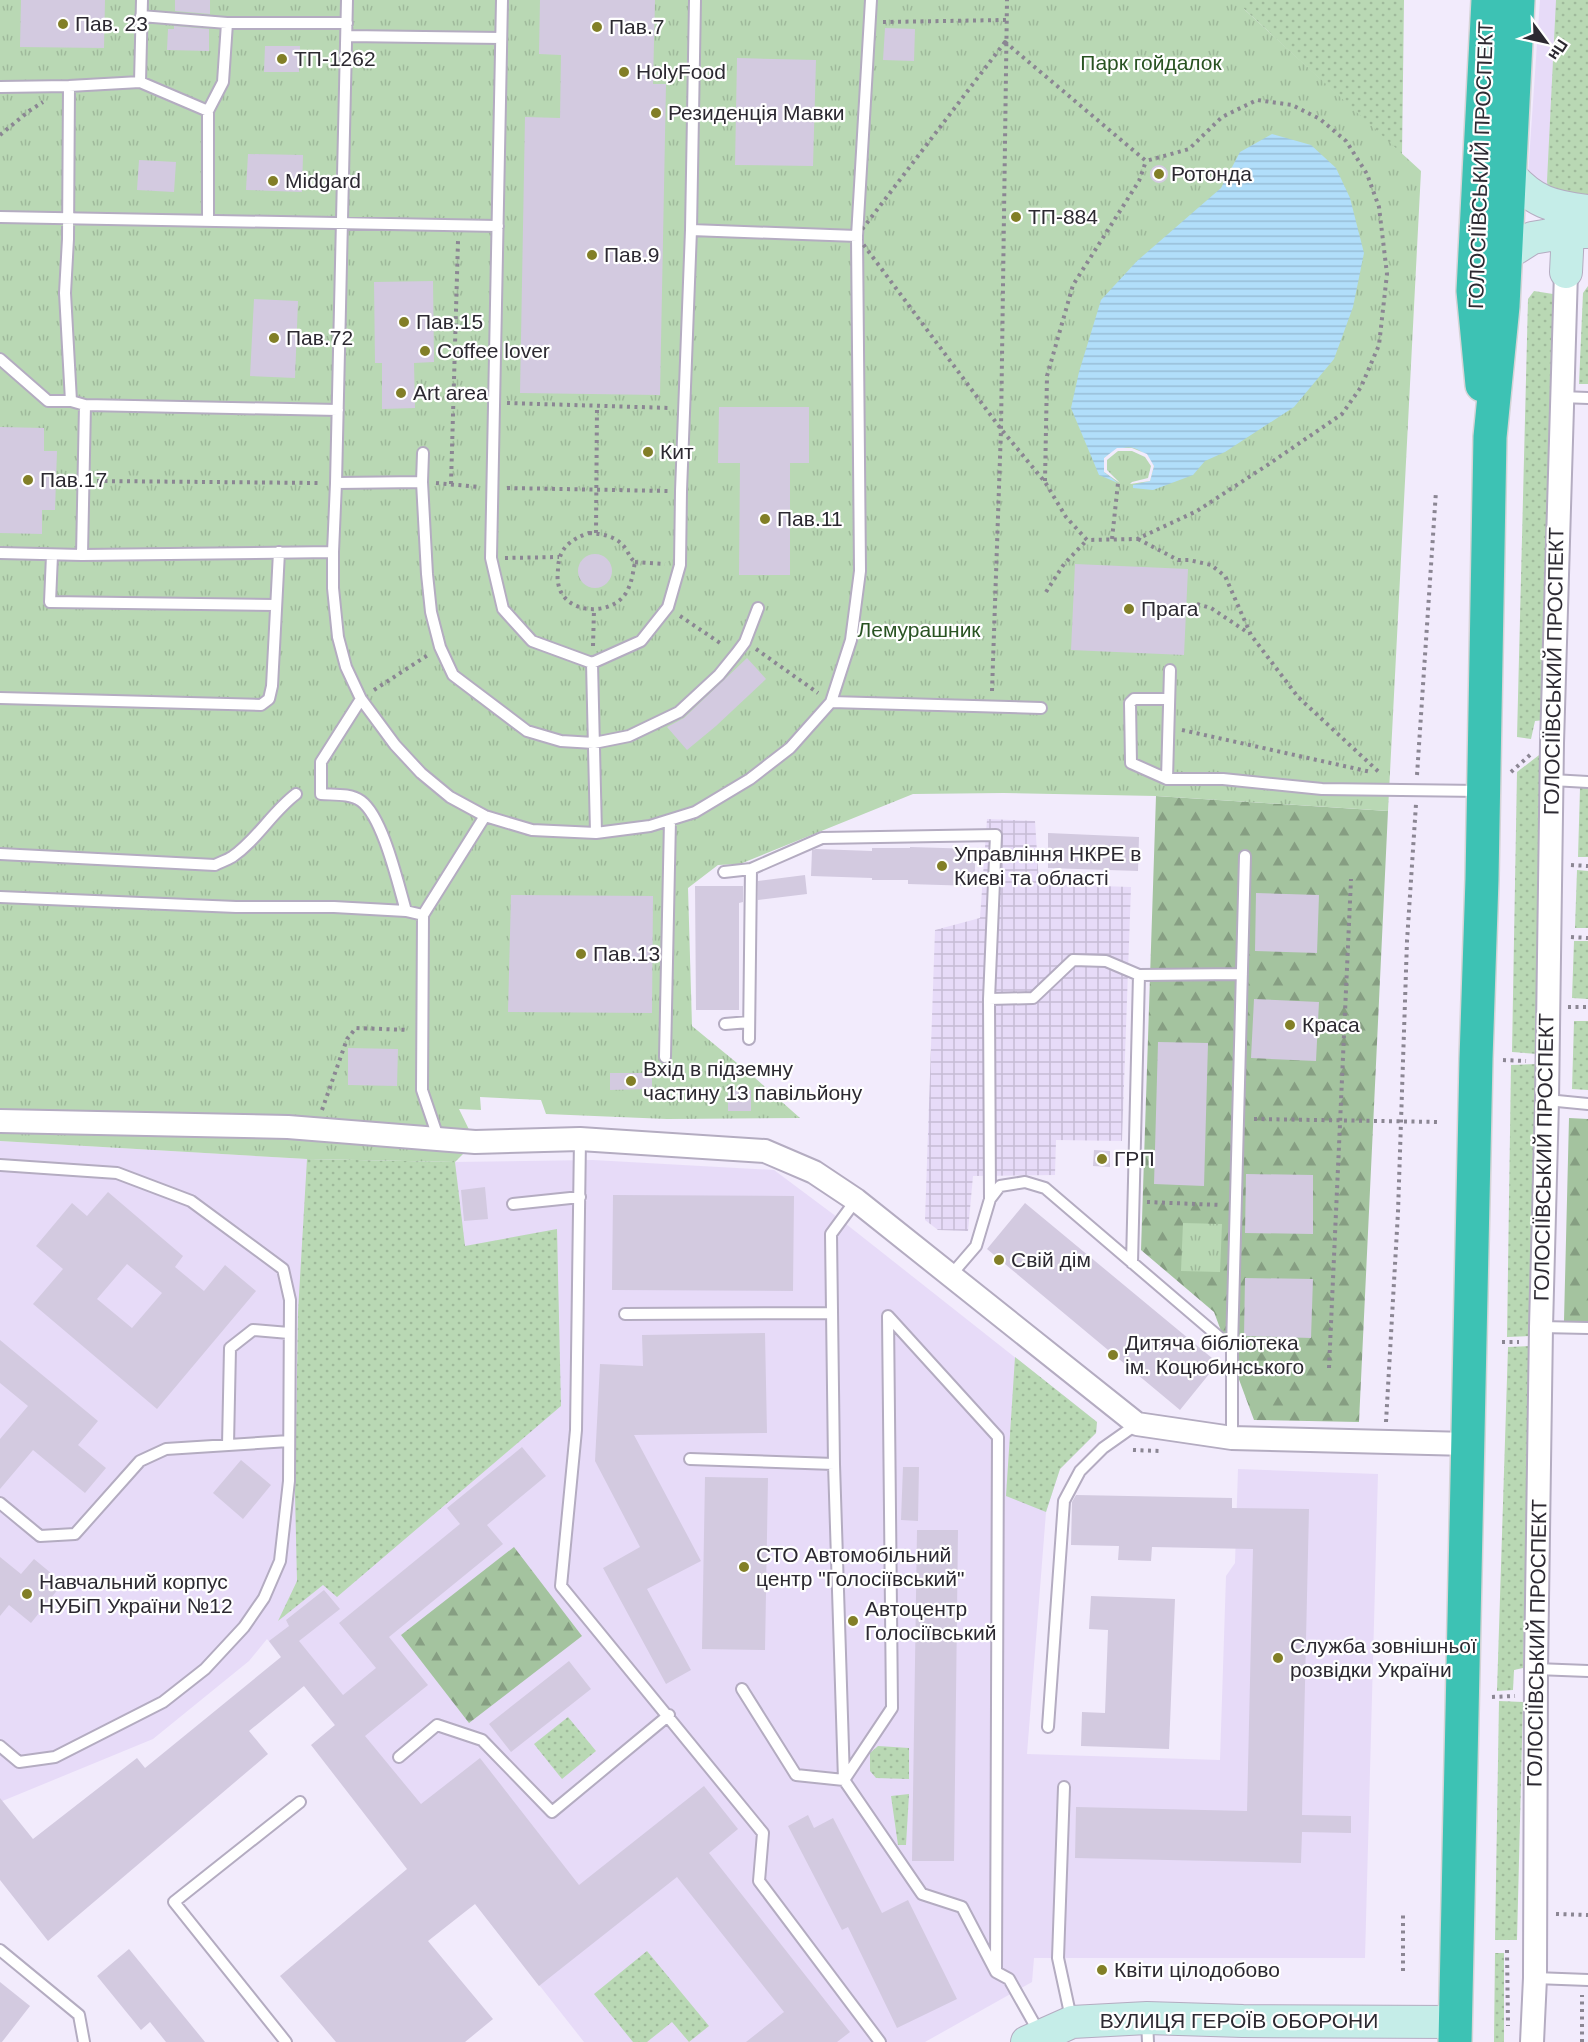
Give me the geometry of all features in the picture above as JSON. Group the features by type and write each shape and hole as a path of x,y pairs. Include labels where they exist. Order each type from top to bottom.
{"highway":[{"name":"ГОЛОСІЇВСЬКИЙ ПРОСПЕКТ","path":"1488,0 1473,291 1478,361 1490,437"},
{"name":"ГОЛОСІЇВСЬКИЙ ПРОСПЕКТ","path":"1455,2032 1490,437 1503,306 1518,0"}],"street":[{"path":"1509,174 1519,185 1579,224"},
{"path":"1505,255 1532,238 1579,224"},
{"path":"1566,272 1579,224"},
{"name":"ГОЛОСІЇВСЬКИЙ ПРОСПЕКТ","path":"1532,2042 1535,1978 1536,1670 1541,1327 1561,397 1566,272"},
{"path":"0,1121 306,1128 475,1142 580,1139 765,1151 814,1172 856,1200 1137,1424 1232,1438 1468,1444"},
{"name":"ВУЛИЦЯ ГЕРОЇВ ОБОРОНИ","path":"1034,2038 1072,2022 1148,2030 1242,2027 1455,2032"}],"lane":[{"path":"140,82 142,0"},
{"path":"347,0 333,552 333,588 338,638 346,667 361,699 395,745 421,773 450,797 485,816 532,830 596,833 650,826 695,812 750,779 790,748 831,702 852,640 860,571 856,237 871,0"},
{"path":"502,0 492,558 503,609 532,641 592,663 641,641 668,607 680,565 691,230 695,0"},
{"path":"141,16 227,23 347,23"},
{"path":"208,220 208,111 223,82 227,23"},
{"path":"346,36 501,38"},
{"path":"0,87 140,82 208,111"},
{"path":"69,86 69,218 65,293 71,401"},
{"path":"0,217 498,226"},
{"path":"691,230 856,237"},
{"path":"0,359 48,401 71,401 85,405 338,410"},
{"path":"1561,397 1588,398"},
{"path":"82,555 85,405"},
{"path":"423,453 422,482 427,574 431,612 440,647 453,675 527,732 561,741 594,743 629,736 679,712 719,675 736,654 745,642 758,608"},
{"path":"336,483 422,482"},
{"path":"0,698 261,705 269,699 272,686 279,552"},
{"path":"0,553 82,555 333,552"},
{"path":"52,555 50,602 275,605"},
{"path":"592,663 596,833"},
{"path":"1167,779 1170,670"},
{"path":"361,699 321,762 321,794 350,796 361,801 369,809 378,823 406,911"},
{"path":"1169,699 1134,699 1131,703 1131,763 1167,779 1223,779 1322,789 1388,792 1417,790 1484,792"},
{"path":"831,702 1041,708"},
{"path":"1552,780 1588,782"},
{"path":"0,854 215,865 232,857 252,839 285,802 296,794"},
{"path":"440,1140 422,1090 423,915 485,816"},
{"path":"665,1057 670,820"},
{"path":"724,872 751,869 822,838 996,835 989,999 990,1198 976,1246 951,1275"},
{"path":"1232,1438 1232,1348 1245,856"},
{"path":"749,1039 751,869"},
{"path":"0,897 406,911 423,915"},
{"path":"989,999 1033,998 1073,960 1106,961 1139,975 1242,974"},
{"path":"1132,1263 1139,975"},
{"path":"725,1024 749,1022"},
{"path":"1547,1100 1588,1104"},
{"path":"580,1139 576,1430 561,1586 669,1715 763,1833 759,1881 880,2042"},
{"path":"0,1165 117,1173 191,1201 283,1269 290,1300 289,1481 280,1561 264,1598 244,1627 205,1669 163,1702 55,1757 19,1762 0,1746"},
{"path":"990,1198 1000,1186 1024,1182 1045,1188 1232,1348"},
{"path":"513,1204 580,1197"},
{"path":"856,1200 831,1234 834,1464 844,1780 922,1894 962,1907 996,1972 1009,1979 1034,2038"},
{"path":"625,1314 832,1313"},
{"path":"844,1780 892,1708 888,1316 998,1437 996,1972"},
{"path":"1541,1327 1588,1328"},
{"path":"228,1445 230,1348 253,1330 289,1333"},
{"path":"1048,1727 1064,1501 1080,1470 1103,1448 1137,1424"},
{"path":"0,1503 40,1536 75,1534 140,1461 166,1449 289,1441"},
{"path":"690,1459 834,1464"},
{"path":"1536,1670 1588,1671"},
{"path":"742,1689 796,1775 844,1780"},
{"path":"399,1757 437,1725 482,1740 552,1812 669,1715"},
{"path":"1065,1787 1058,1958 1072,2022"},
{"path":"285,2042 174,1902 300,1802"},
{"path":"0,1950 79,2015 84,2042"},
{"path":"1535,1978 1588,1980"}],"path":[{"path":"991,707 1001,429 1007,0"},
{"path":"870,22 1006,20"},
{"path":"1005,42 1146,161"},
{"path":"1005,42 856,237 1001,429 1045,482 1066,517 1087,540"},
{"path":"0,135 29,111 69,86"},
{"path":"1137,539 1197,511 1342,414 1360,387 1379,345 1387,274 1379,207 1367,174 1346,141 1320,119 1292,105 1257,100 1222,117 1189,149 1146,161"},
{"path":"1045,482 1047,376 1073,285 1139,181 1146,161"},
{"path":"451,484 459,225"},
{"path":"494,403 684,408"},
{"path":"596,533 597,406"},
{"path":"84,481 336,483"},
{"path":"422,482 492,488 681,492"},
{"path":"1112,538 1118,483"},
{"path":"1386,1423 1401,1122 1407,941 1436,491"},
{"path":"635,562 631,584 625,594 617,603 606,609 582,608 572,603 563,594 558,583 559,557 576,537 589,533 615,538 625,547 635,562 680,565"},
{"path":"1046,592 1064,564 1087,540 1137,539 1178,560 1211,565 1225,576 1251,635 1298,697 1381,774 1388,792"},
{"path":"492,558 559,557"},
{"path":"1197,604 1212,608 1251,635"},
{"path":"668,607 736,654"},
{"path":"592,663 594,610"},
{"path":"745,642 831,702"},
{"path":"361,699 440,647"},
{"path":"1169,728 1381,774"},
{"path":"1570,865 1588,866"},
{"path":"1329,1368 1351,879"},
{"path":"1569,937 1588,938"},
{"path":"1567,1007 1588,1007"},
{"path":"306,1128 324,1107 347,1039 356,1028 422,1031"},
{"path":"1238,1119 1441,1122"},
{"path":"1133,1202 1236,1205"},
{"path":"1403,1912 1403,1971"},
{"path":"1546,1914 1588,1915"},
{"path":"1507,1950 1508,2026"},
{"path":"1582,2042 1582,2004 1588,2005"}],"shaded area":[{"path":"1540,0 1588,0 1566,204 1528,175"},
{"path":"987,819 1035,821 1039,884 1131,887 1122,1141 1056,1140 1055,1175 973,1176 968,1231 938,1230 925,1220 935,930 980,918"},
{"path":"0,1141 307,1159 455,1162 593,1160 774,1170 1097,1422 1096,1433 1060,1469 1046,1512 1027,1754 1220,1760 1226,1576 1235,1563 1238,1469 1378,1474 1365,1958 1034,1958 1032,1982 925,2042 584,2042 267,1639 249,1661 153,1739 0,1802"}],"green space":[{"path":"0,0 1244,0 1244,9 1421,171 1388,811 1156,796 913,794 740,864 718,865 688,888 692,1026 800,1118 667,1119 546,1114 541,1100 480,1097 481,1110 459,1109 475,1142 455,1162 307,1159 0,1141"},
{"path":"1244,0 1404,0 1402,155 1244,9"},
{"path":"1556,0 1588,0 1588,199 1548,190"},
{"path":"1588,286 1588,384 1579,384 1583,293"},
{"path":"1534,291 1553,294 1545,720 1535,721 1531,739 1517,737 1528,299"},
{"path":"1547,749 1538,1054 1512,1052 1517,772"},
{"path":"1580,788 1588,788 1588,857 1578,857"},
{"path":"1156,796 1388,811 1359,1422 1254,1420 1214,1312 1141,1250"},
{"path":"1577,870 1588,871 1588,928 1575,928"},
{"path":"1574,941 1588,941 1588,999 1572,998"},
{"path":"1574,1021 1588,1021 1588,1090 1572,1089"},
{"path":"1537,1064 1532,1336 1507,1337 1511,1065"},
{"path":"1569,1118 1588,1119 1588,1321 1564,1321"},
{"path":"307,1159 455,1162 465,1246 557,1229 561,1406 337,1597 323,1585 278,1621 297,1581 295,1494 298,1312"},
{"path":"1183,1223 1222,1224 1220,1272 1181,1271"},
{"path":"1531,1346 1523,1668 1514,1670 1513,1690 1497,1691 1508,1347"},
{"path":"1015,1357 1097,1422 1096,1433 1060,1469 1046,1512 1006,1496"},
{"path":"514,1547 582,1636 469,1723 401,1635"},
{"path":"1499,1701 1523,1702 1517,1940 1495,1940"},
{"path":"568,1717 596,1751 562,1779 534,1744"},
{"path":"878,1746 909,1748 909,1779 876,1778 870,1771 870,1753"},
{"path":"909,1794 906,1845 898,1845 891,1796"},
{"path":"647,1951 709,2026 689,2042 672,2022 647,2042 633,2042 594,1994"},
{"path":"1495,1953 1504,1953 1504,2042 1494,2042"}],"water":[{"path":"1272,134 1311,145 1336,168 1350,198 1364,253 1353,307 1334,359 1294,407 1225,452 1205,461 1193,475 1153,490 1133,488 1133,485 1150,481 1154,466 1137,449 1125,447 1104,458 1104,472 1118,483 1099,475 1071,408 1079,372 1101,300 1137,261 1221,188 1240,152"}],"pier":[{"path":"1117,448 1132,448 1147,454 1154,466 1150,481 1130,484 1148,478 1151,466 1145,457 1132,451 1118,451 1107,460 1107,470 1120,483 1104,472 1104,458"}],"building":[{"name":"Пав. 23","path":"21,0 105,0 104,48 20,47"},
{"path":"175,0 210,0 210,14 175,11"},
{"name":"Пав.9","path":"540,0 655,0 653,84 666,84 660,395 520,393 525,117 560,118 561,55 539,54"},
{"path":"174,26 209,29 209,51 167,50 168,29 174,29"},
{"path":"885,28 915,29 914,61 883,60"},
{"name":"ТП-1262","path":"265,46 300,46 299,72 264,72"},
{"path":"737,58 816,60 813,166 735,165"},
{"path":"248,154 303,155 302,192 246,190"},
{"path":"139,160 176,162 174,192 137,190"},
{"name":"Ротонда","path":"1159,165 1165,168 1168,174 1165,180 1159,183 1153,180 1150,174 1153,168"},
{"name":"Пав.15","path":"433,281 434,362 414,363 415,408 382,409 382,363 375,363 374,282"},
{"name":"Пав.72","path":"254,299 298,301 295,378 250,376"},
{"name":"Пав.11","path":"719,407 809,407 809,463 790,463 790,575 739,575 740,463 718,463"},
{"name":"Пав.17","path":"0,427 44,428 44,451 57,451 55,510 42,510 42,534 0,533"},
{"path":"595,554 607,559 612,571 607,583 595,588 583,583 578,571 583,559"},
{"name":"Прага","path":"1075,564 1188,569 1184,655 1071,650"},
{"path":"747,658 766,679 687,750 667,727 684,718"},
{"path":"1048,833 1139,837 1138,871 1048,868"},
{"path":"872,848 976,849 974,886 908,884 908,880 811,876 812,850 872,851"},
{"path":"805,875 807,894 758,900 758,881"},
{"path":"695,886 743,886 743,902 739,903 739,1010 696,1010"},
{"path":"1256,893 1319,895 1317,953 1255,951"},
{"name":"Пав.13","path":"511,895 653,896 652,1013 508,1012"},
{"path":"1254,999 1319,1002 1316,1061 1251,1058"},
{"path":"1158,1042 1208,1043 1204,1186 1154,1184"},
{"path":"348,1048 398,1049 397,1086 348,1085"},
{"name":"Вхід в підземну частину 13 павільйону","path":"610,1073 652,1073 652,1089 610,1090"},
{"path":"728,1090 751,1090 751,1111 728,1111"},
{"name":"ГРП","path":"1094,1150 1110,1151 1110,1167 1093,1166"},
{"path":"1246,1174 1313,1175 1313,1234 1245,1233"},
{"path":"485,1187 488,1219 464,1221 461,1190"},
{"path":"108,1192 183,1256 175,1267 204,1291 225,1265 256,1291 157,1409 33,1304 63,1269 36,1246 72,1203 87,1216","holes":["127,1264 162,1293 132,1328 97,1299"]},
{"path":"613,1195 794,1196 793,1291 612,1290"},
{"path":"1025,1203 1218,1363 1180,1410 987,1249"},
{"path":"1245,1278 1313,1279 1311,1338 1244,1336"},
{"path":"765,1333 767,1433 634,1435 701,1561 647,1589 691,1670 666,1684 603,1568 640,1547 595,1461 600,1364 643,1366 642,1335"},
{"path":"0,1340 98,1421 78,1445 106,1468 85,1493 33,1450 0,1489 0,1439 28,1406 0,1383"},
{"path":"522,1447 546,1476 487,1525 503,1544 389,1637 428,1685 365,1736 421,1804 480,1758 579,1885 704,1786 738,1829 709,1853 850,2032 837,2042 746,2042 784,2012 677,1877 539,1986 475,1904 428,1941 493,2019 465,2042 336,2042 280,1976 407,1869 311,1745 335,1725 304,1686 249,1731 268,1754 48,1941 0,1880 0,1798 33,1839 137,1758 145,1768 281,1657 269,1641 289,1626 286,1620 324,1590 340,1609 299,1641 343,1695 376,1668 339,1623 460,1524 447,1508"},
{"path":"241,1460 271,1485 243,1519 213,1493"},
{"path":"903,1467 919,1467 918,1521 901,1520"},
{"path":"705,1477 768,1478 765,1650 702,1649"},
{"name":"Служба зовнішньої розвідки України","path":"1076,1495 1232,1498 1232,1508 1309,1509 1302,1815 1351,1816 1351,1833 1302,1832 1301,1863 1075,1858 1076,1807 1247,1811 1253,1549 1152,1547 1151,1561 1118,1560 1119,1546 1071,1545 1072,1502"},
{"path":"917,1530 958,1530 954,1861 912,1861"},
{"name":"Навчальний корпус НУБіП України №12","path":"0,1557 21,1574 34,1559 63,1583 31,1623 9,1605 0,1616"},
{"path":"1091,1596 1175,1599 1169,1749 1081,1746 1082,1712 1105,1713 1108,1630 1089,1629"},
{"path":"569,1661 591,1689 511,1752 489,1724"},
{"path":"808,1815 814,1828 833,1818 882,1913 908,1900 957,1999 897,2028 848,1927 842,1930 788,1826"},
{"path":"129,1949 205,2042 166,2042 150,2022 141,2030 97,1976"},
{"path":"0,1982 30,2006 2,2042 0,2042"}],"place":[{"name":"Пав. 23","path":"63,24"},
{"name":"Пав.7","path":"597,27"},
{"name":"ТП-1262","path":"282,59"},
{"name":"HolyFood","path":"624,72"},
{"name":"Резиденція Мавки","path":"656,113"},
{"name":"Ротонда","path":"1159,174"},
{"name":"Midgard","path":"273,181"},
{"name":"ТП-884","path":"1016,217"},
{"name":"Пав.9","path":"592,255"},
{"name":"Пав.15","path":"404,322"},
{"name":"Пав.72","path":"274,338"},
{"name":"Coffee lover","path":"425,351"},
{"name":"Art area","path":"401,393"},
{"name":"Кит","path":"648,452"},
{"name":"Пав.17","path":"28,480"},
{"name":"Пав.11","path":"765,519"},
{"name":"Прага","path":"1129,609"},
{"name":"Управління НКРЕ в Києві та області","path":"942,866"},
{"name":"Пав.13","path":"581,954"},
{"name":"Краса","path":"1290,1025"},
{"name":"Вхід в підземну частину 13 павільйону","path":"631,1081"},
{"name":"ГРП","path":"1102,1159"},
{"name":"Свій дім","path":"999,1260"},
{"name":"Дитяча бібліотека ім. Коцюбинського","path":"1113,1355"},
{"name":"СТО Автомобільний центр \"Голосіївський\"","path":"744,1567"},
{"name":"Навчальний корпус НУБіП України №12","path":"27,1594"},
{"name":"Автоцентр Голосіївський","path":"853,1621"},
{"name":"Служба зовнішньої розвідки України","path":"1278,1658"},
{"name":"Квіти цілодобово","path":"1102,1970"}],"park label":[{"name":"Парк гойдалок","path":"1151,63"},
{"name":"Лемурашник","path":"919,630"}]}
